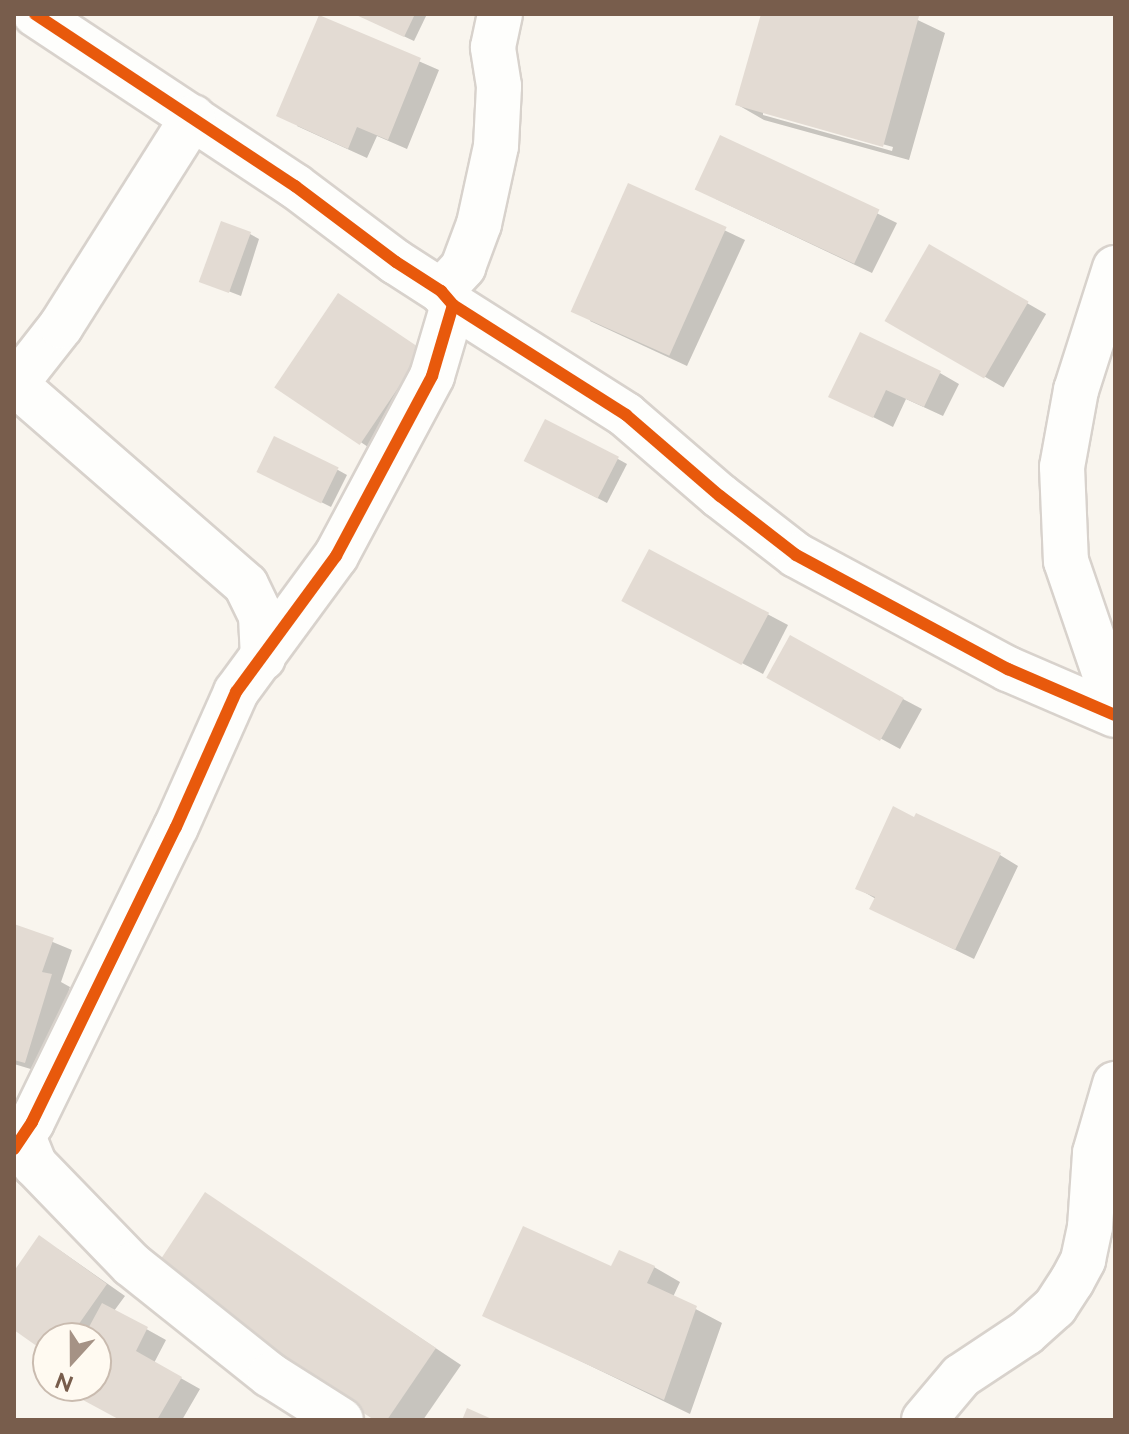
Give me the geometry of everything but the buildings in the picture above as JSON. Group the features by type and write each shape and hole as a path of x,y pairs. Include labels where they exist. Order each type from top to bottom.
{"street":[{"path":"35,14 193,117 447,298 626,415 720,496 796,555 1008,669 1115,715"},
{"path":"341,1420 270,1375 132,1265 35,1165 19,1142 176,827 236,692 336,556 432,376 447,298 479,224 496,146 499,86 493,47 500,14"},
{"path":"193,117 61,326 14,385 246,585 261,616 263,658"},
{"path":"1115,268 1076,390 1062,467 1066,561 1115,704"},
{"path":"924,1420 961,1376 1026,1333 1055,1307 1072,1281 1085,1249 1095,1153 1115,1084"}],"cycle path":[{"path":"35,14 295,186 396,262 441,291 453,305 626,415 720,496 796,555 1008,669 1115,715"},
{"path":"14,1149 32,1122 176,827 236,692 336,556 432,376 453,305"}]}
